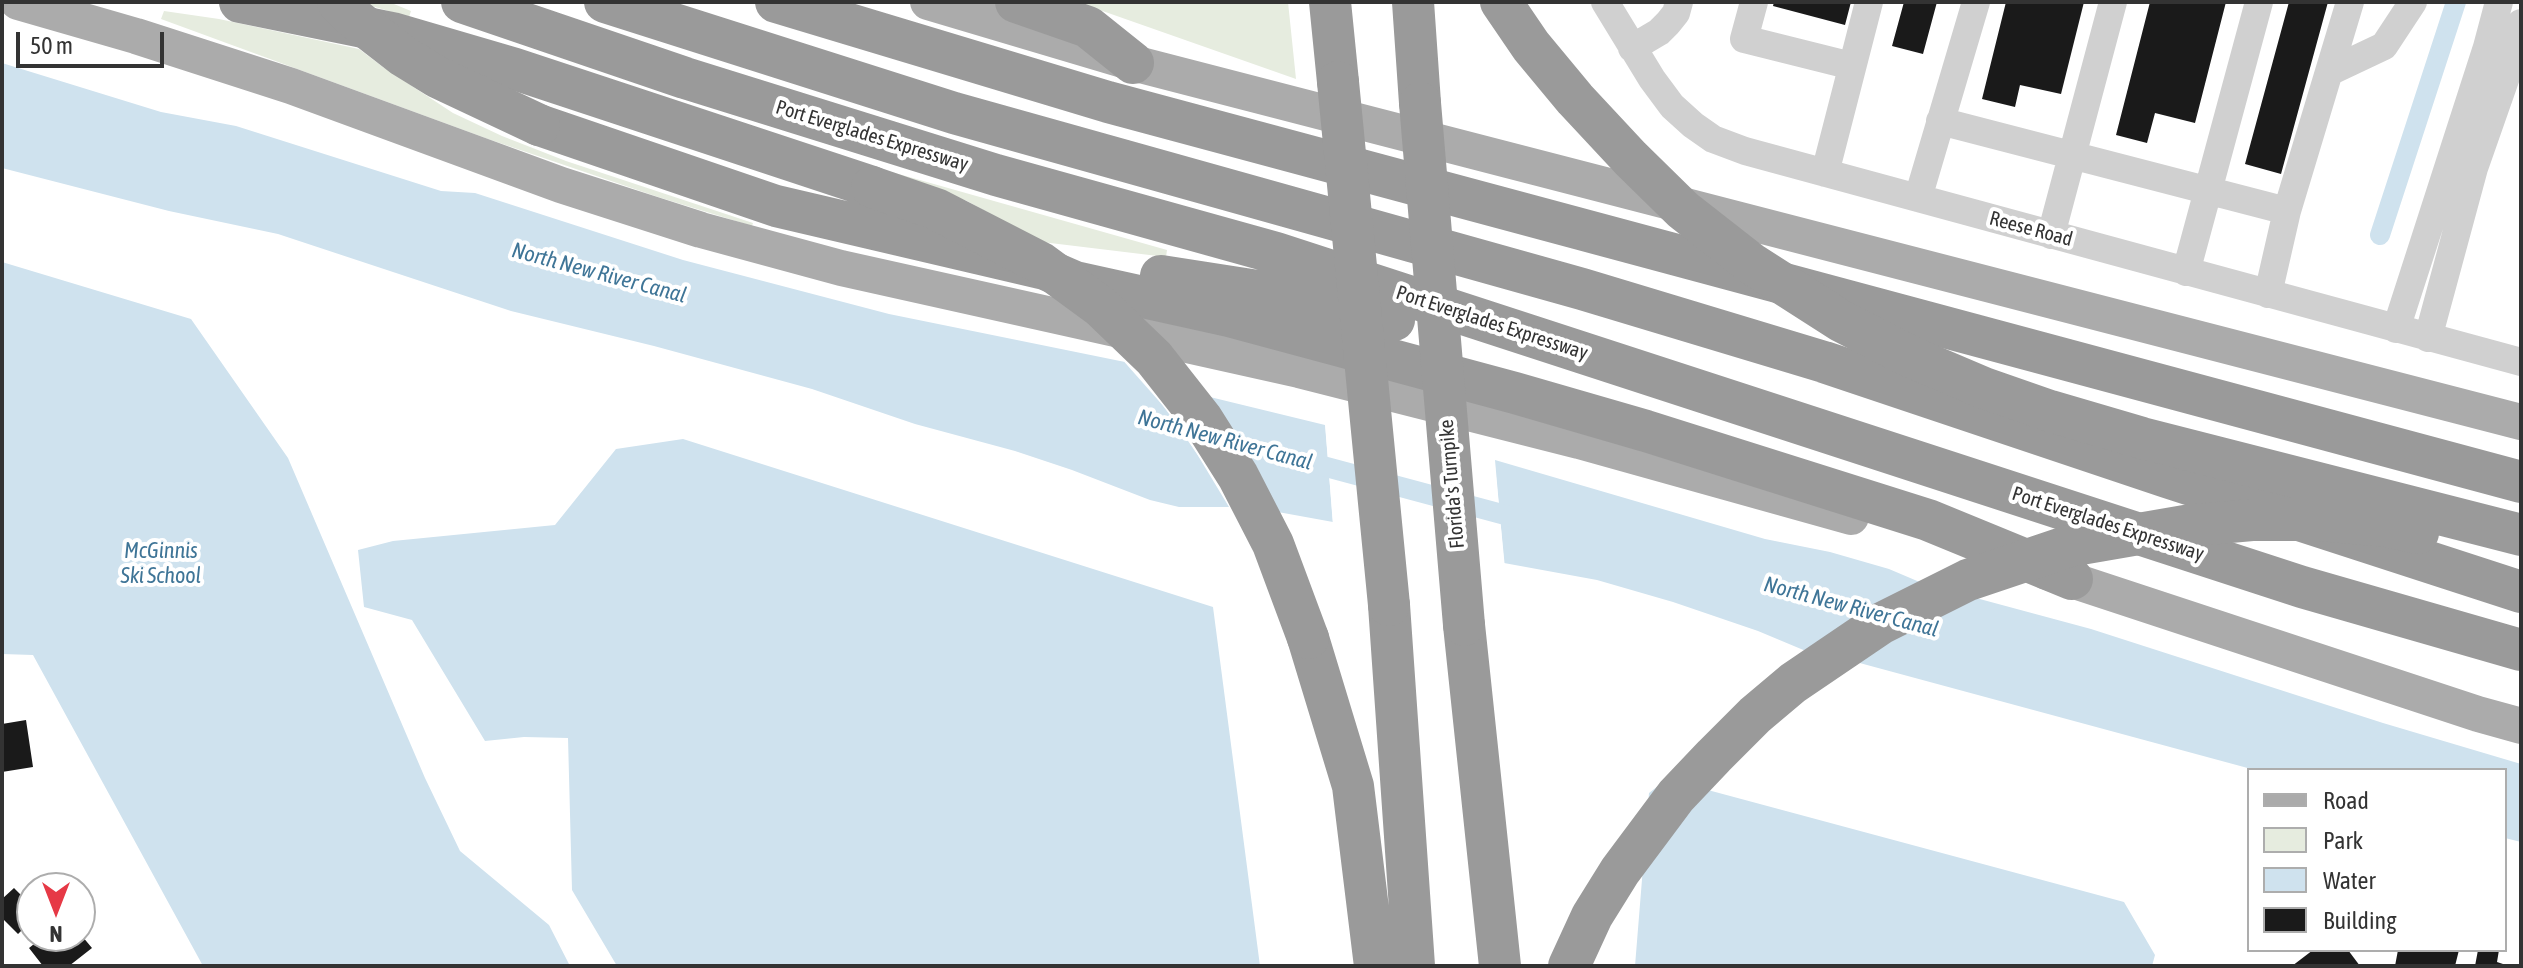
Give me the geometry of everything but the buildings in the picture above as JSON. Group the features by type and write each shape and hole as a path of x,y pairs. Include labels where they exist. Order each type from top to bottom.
{"highway":[{"path":"240,2 392,33 515,69 936,209 1041,263 1101,307 1154,358 1202,419 1238,476 1273,544 1308,638 1353,786 1375,966"},
{"path":"338,2 403,56 437,77 539,125 776,206 1045,269 1075,282 1229,316 1515,393 1928,520 2072,579"},
{"name":"Port Everglades Expressway","path":"462,2 685,78 996,175 1276,253 2302,587 2521,650"},
{"path":"605,2 954,113 1582,289 1824,362 2521,592"},
{"path":"776,2 1138,111 2521,482"},
{"path":"1016,2 1088,27 1133,63"},
{"path":"1330,2 1389,605 1414,966"},
{"name":"Florida's Turnpike","path":"1413,2 1464,625 1500,966"},
{"path":"1501,2 1531,46 1575,99 1683,210 1765,272 1841,321 1911,357 1984,388 2127,434 2521,535"},
{"path":"1045,269 1077,265 1281,294 1691,387"},
{"path":"1569,966 1592,916 1620,871 1676,796 1755,715 1793,683 1880,624 1968,580 2083,543 2185,526 2252,520 2320,520 2386,526 2521,556"}],"main road":[{"path":"18,2 263,76 575,189 729,238 841,268 1194,346 1579,441 2072,579 2521,726"},
{"path":"928,2 1133,63 2521,422"}],"street":[{"name":"Reese Road","path":"1605,2 1672,106 1713,139 1745,151 2521,362"},
{"path":"1632,48 1659,32 1676,13 1679,2"},
{"path":"1754,2 1744,39 1852,66"},
{"path":"1825,173 1869,2"},
{"path":"1918,198 1976,2"},
{"path":"2051,235 2113,2"},
{"path":"2186,272 2259,2"},
{"path":"2268,294 2287,211 2350,2"},
{"path":"2329,72 2384,46 2413,2"},
{"path":"2396,329 2499,2"},
{"path":"2428,338 2474,168 2508,71 2521,23"},
{"path":"1940,121 2287,211"}],"green space":[{"path":"358,2 389,2 411,11 409,17"},
{"path":"1077,2 1288,2 1296,79"},
{"path":"164,11 219,19 359,49 453,113 502,136 566,161 753,223 752,226 488,139 161,19"},
{"path":"881,169 1167,250 1166,257 1042,242 967,201"}],"water":[{"path":"2,63 161,112 236,126 441,191 475,193 683,260 889,314 1125,362 1148,386 1188,439 1229,507 1179,507 1150,500 1015,451 915,424 812,389 511,311 278,234 169,211 2,168"},
{"name":"McGinnis Ski School","path":"2,262 191,319 288,458 425,778 460,851 549,925 570,966 203,966 33,655 2,654"},
{"path":"1210,397 1325,425 1333,522 1278,512"},
{"path":"683,439 1213,607 1260,966 617,966 572,890 568,738 524,737 485,741 412,620 364,607 358,550 393,541 555,525 616,449"},
{"path":"1495,460 1765,539 1830,552 1889,569 1929,586 1813,654 1758,631 1673,602 1597,580 1504,563"},
{"path":"1976,598 2091,629 2521,764 2521,842 2507,838 2507,768 2248,768 1856,662 1915,627"},
{"path":"1667,779 2124,902 2155,955 2152,966 1635,966 1649,793"}],"pier":[{"path":"1120,357 1125,358 1151,383 1191,436 1232,510 1166,409"},
{"path":"1325,421 1329,425 1337,522 1333,526"},
{"path":"1494,456 1505,568 1500,564 1491,460"}],"waterway":[{"path":"2380,235 2456,2"},
{"name":"North New River Canal","path":"1304,461 1524,520"}]}
